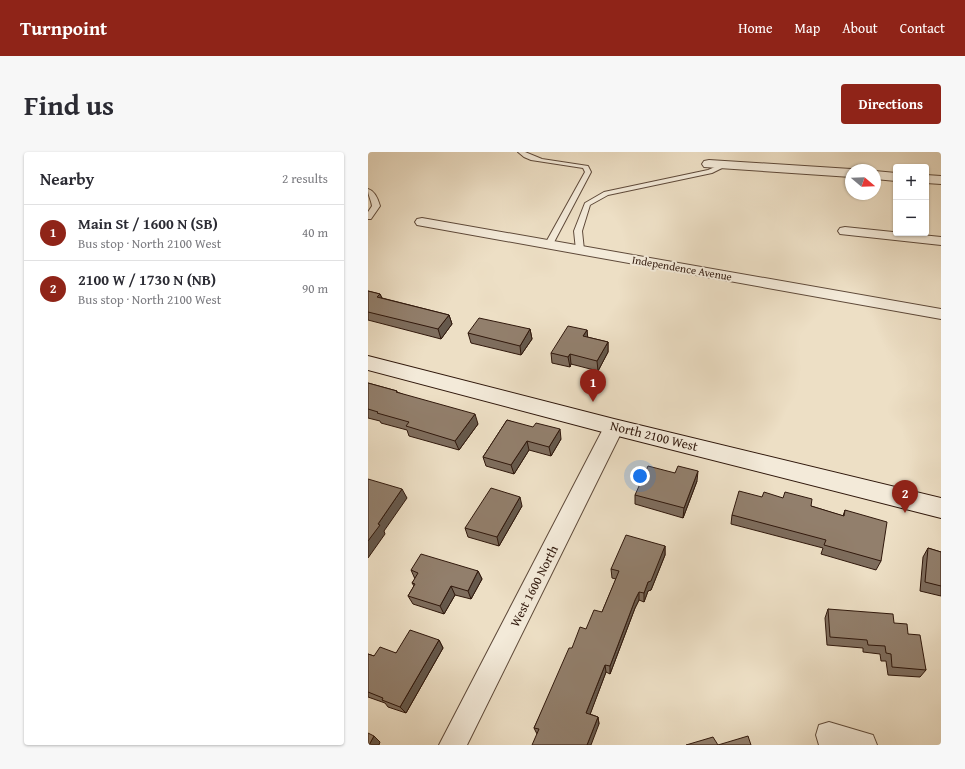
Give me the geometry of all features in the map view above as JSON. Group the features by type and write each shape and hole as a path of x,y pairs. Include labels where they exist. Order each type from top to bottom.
{"street":[{"path":"709,164 845,174"},
{"path":"881,176 893,177"},
{"path":"929,179 941,180"},
{"name":"Independence Avenue","path":"422,222 941,314"},
{"path":"845,231 941,241"},
{"name":"North 2100 West","path":"368,363 614,427 941,508"},
{"name":"West 1600 North","path":"453,745 614,427"},
{"path":"829,735 863,745"}],"lane":[{"path":"521,152 525,156 539,160 586,167 588,172 549,244"},
{"path":"580,250 578,231 587,204 606,193 710,172 724,165"},
{"path":"368,191 375,200 376,206 368,217"}],"building":[{"path":"368,291 380,294 377,297 449,315 438,329 368,312"},
{"path":"479,318 530,329 520,346 468,333"},
{"path":"568,326 587,330 583,336 608,342 597,361 570,354 568,357 551,353"},
{"path":"368,383 475,414 455,441 406,426 409,422 368,409"},
{"path":"507,420 533,427 536,423 560,429 549,447 527,441 511,465 483,457"},
{"path":"648,466 675,473 678,466 698,471 684,508 635,495"},
{"path":"368,479 402,489 378,524 380,525 368,541"},
{"path":"491,488 520,497 497,537 465,528"},
{"path":"739,491 762,497 764,492 783,498 785,492 812,499 811,506 844,516 845,510 887,522 881,561 824,545 826,540 732,515"},
{"path":"626,535 665,546 651,581 648,582 644,593 639,592 635,600 610,666 605,665 586,713 598,717 587,745 532,745 539,729 534,728 569,648 572,648 580,627 586,629 594,610 602,612 619,571 611,569"},
{"path":"928,548 941,552 941,586 925,582"},
{"path":"421,554 478,571 468,591 451,586 440,606 408,596 415,584 412,583 418,573 411,570"},
{"path":"828,609 893,614 894,623 907,624 908,634 920,635 926,670 892,667 891,654 886,653 885,646 868,645 867,640 830,637"},
{"path":"410,630 439,640 400,707 382,700 383,698 368,692 368,654 374,656 380,647 396,653"},
{"path":"368,733 374,736 369,745 368,745"},
{"path":"748,736 751,745 718,745"},
{"path":"713,737 718,745 686,745"}],"place":[{"name":"Main St / 1600 N (SB)","path":"593,402"},
{"name":"2100 W / 1730 N (NB)","path":"905,513"}]}
